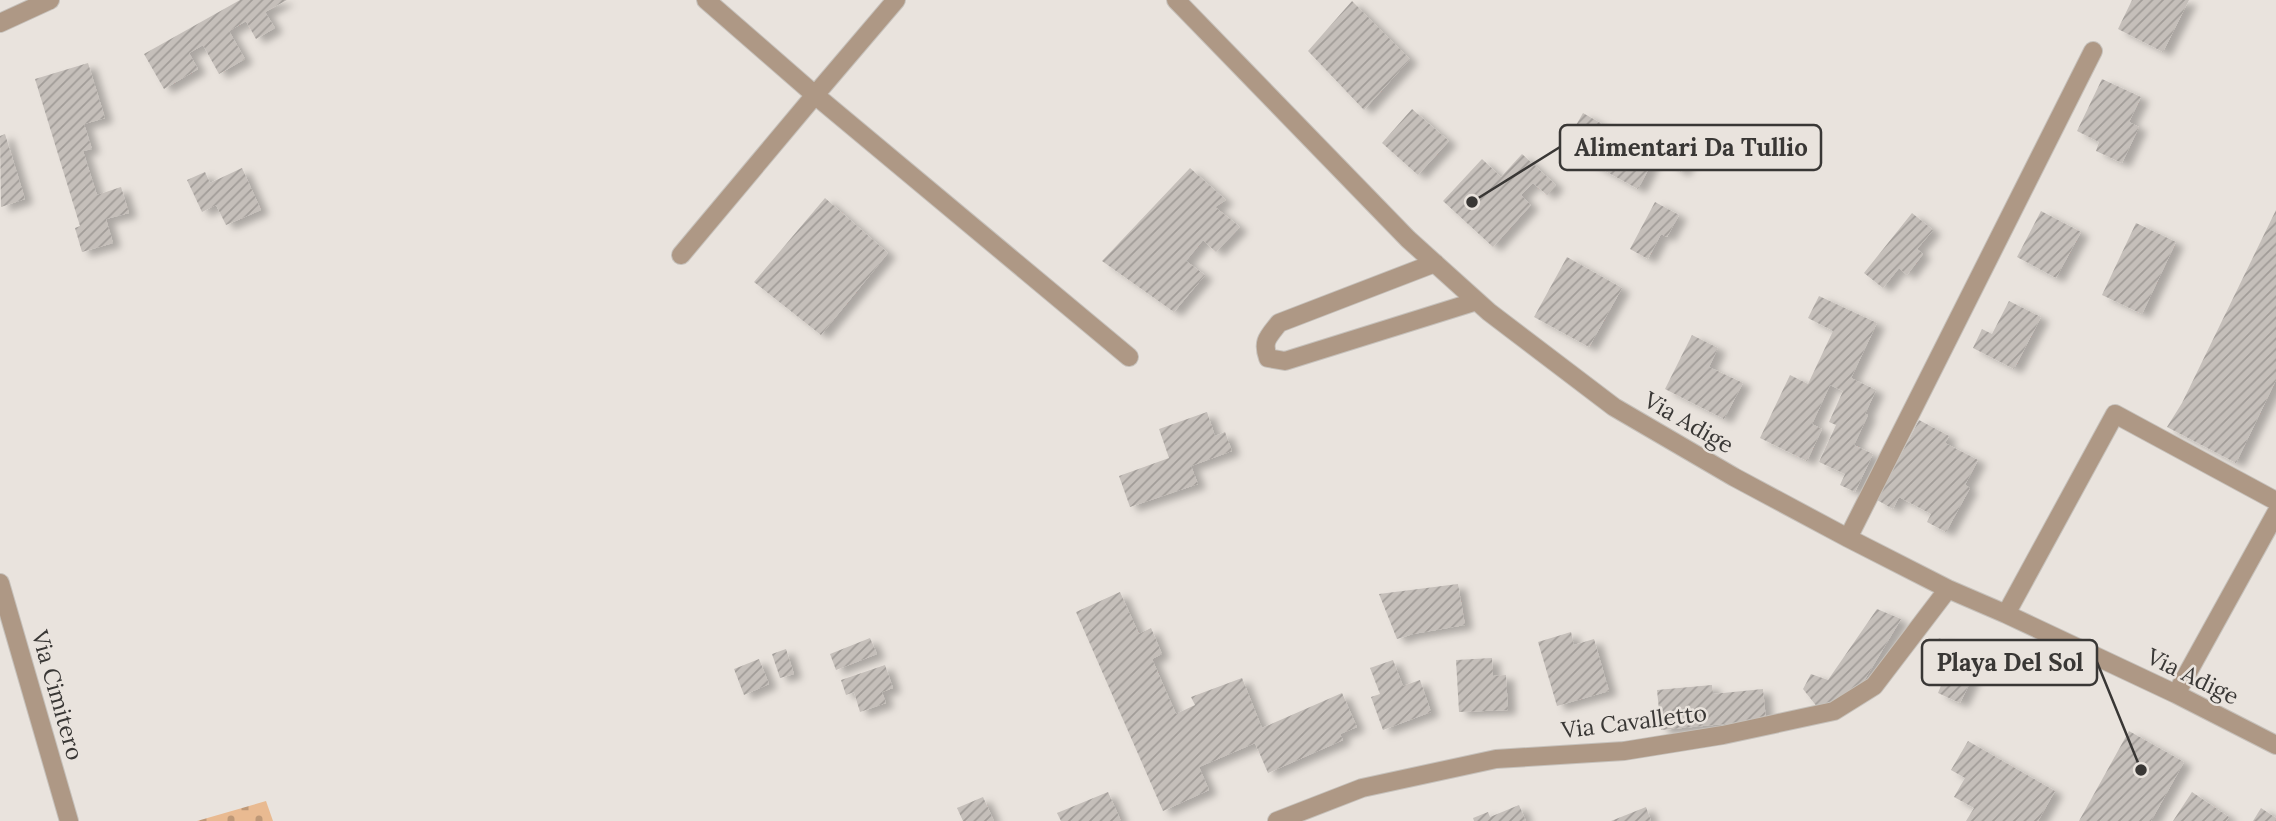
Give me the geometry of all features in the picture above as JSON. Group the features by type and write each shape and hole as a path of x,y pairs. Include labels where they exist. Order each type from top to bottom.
{"street":[{"path":"0,23 50,0"},
{"path":"706,0 815,95 1129,357"},
{"path":"681,255 896,0"},
{"name":"Via Adige","path":"1176,0 1408,239 1477,301 1614,407 1734,477 1848,538 1948,589 2176,694 2276,745"},
{"path":"1848,538 2093,51"},
{"path":"1435,263 1279,323 1264,346 1268,358 1285,361 1477,301"},
{"path":"2006,614 2115,414 2276,501"},
{"path":"2176,694 2276,513"},
{"name":"Via Cimitero","path":"0,583 69,821"},
{"name":"Via Cavalletto","path":"1277,821 1362,788 1496,760 1624,751 1723,735 1834,711 1874,686 1948,589"}],"green space":[{"path":"266,801 273,821 197,821"}],"building":[{"path":"240,0 287,0 265,12 275,28 256,39 246,21 229,31 245,59 219,74 203,45 189,53 198,69 164,89 144,54"},
{"path":"2132,0 2189,0 2163,52 2118,29"},
{"path":"1352,1 1410,59 1364,110 1308,51"},
{"path":"88,63 105,118 84,124 92,149 83,151 97,195 121,187 129,213 106,219 113,243 82,252 75,228 80,226 35,79"},
{"path":"2102,79 2141,97 2129,122 2139,127 2122,163 2096,151 2099,142 2077,131"},
{"path":"1412,109 1449,141 1418,175 1382,143"},
{"path":"1583,113 1657,153 1638,189 1563,148"},
{"path":"5,134 25,199 1,207 0,136"},
{"path":"1687,135 1700,144 1681,172 1667,162"},
{"path":"1522,154 1556,185 1547,195 1533,183 1521,195 1531,205 1493,247 1443,201 1482,159 1501,177"},
{"path":"242,168 261,210 226,225 216,205 202,212 187,180 205,172 210,183"},
{"path":"1190,168 1226,200 1215,207 1240,227 1216,252 1203,240 1186,261 1205,275 1174,312 1102,261"},
{"path":"825,198 888,253 821,335 754,282"},
{"path":"1655,202 1679,215 1667,237 1661,234 1648,259 1630,249"},
{"path":"2276,210 2276,380 2236,463 2167,427 2182,403"},
{"path":"2041,211 2081,232 2056,278 2017,257"},
{"path":"1912,213 1933,230 1917,249 1923,254 1907,275 1899,268 1883,288 1864,273"},
{"path":"2136,223 2176,242 2142,314 2102,295"},
{"path":"1567,257 1622,288 1589,347 1534,317"},
{"path":"1819,296 1877,323 1851,378 1876,390 1854,445 1873,454 1855,492 1840,485 1845,474 1819,462 1836,425 1829,422 1843,391 1830,385 1812,424 1822,429 1807,461 1760,438 1790,375 1808,384 1833,331 1808,318"},
{"path":"2009,301 2041,317 2014,369 1973,348 1982,329 1992,334"},
{"path":"1692,335 1718,348 1709,367 1743,383 1724,419 1665,389"},
{"path":"1207,412 1215,436 1225,432 1232,451 1191,466 1198,484 1130,507 1119,476 1169,458 1159,429"},
{"path":"1919,420 1949,436 1945,443 1978,460 1965,485 1970,488 1946,532 1927,522 1931,514 1899,497 1893,509 1877,500"},
{"path":"1458,584 1465,625 1397,639 1379,594"},
{"path":"1120,592 1139,634 1151,628 1162,654 1152,659 1176,714 1195,705 1191,697 1242,678 1262,728 1342,693 1357,727 1340,734 1343,740 1268,773 1255,743 1199,767 1209,790 1163,811 1076,612"},
{"path":"1877,609 1901,619 1858,691 1818,708 1803,689 1811,674 1828,680"},
{"path":"1571,632 1574,645 1594,639 1609,691 1557,706 1538,642"},
{"path":"870,638 877,654 836,670 830,654"},
{"path":"1939,638 1982,658 1960,703 1938,693 1944,678 1925,669"},
{"path":"786,649 794,674 780,678 772,654"},
{"path":"1492,658 1493,676 1506,675 1508,710 1459,712 1456,660"},
{"path":"759,659 769,684 744,695 734,669"},
{"path":"1393,660 1403,686 1420,680 1431,712 1383,730 1371,697 1380,694 1370,668"},
{"path":"885,665 893,688 882,692 886,703 860,712 854,692 846,695 841,680"},
{"path":"1712,685 1713,694 1763,689 1766,720 1661,730 1657,690"},
{"path":"2129,731 2184,762 2151,821 2079,821"},
{"path":"1968,741 2055,791 2038,821 1966,821 1974,808 1954,797 1965,778 1951,770"},
{"path":"1108,792 1121,821 1061,821 1057,813"},
{"path":"2192,792 2229,817 2226,821 2173,821"},
{"path":"983,797 994,821 963,821 957,808"},
{"path":"1519,805 1526,821 1474,821 1473,818 1488,812 1490,817"},
{"path":"1646,807 1651,821 1611,821"},
{"path":"2261,808 2276,818 2276,821 2253,821"}],"place":[{"name":"Alimentari Da Tullio","path":"1472,202"},
{"name":"Playa Del Sol","path":"2141,770"}]}
